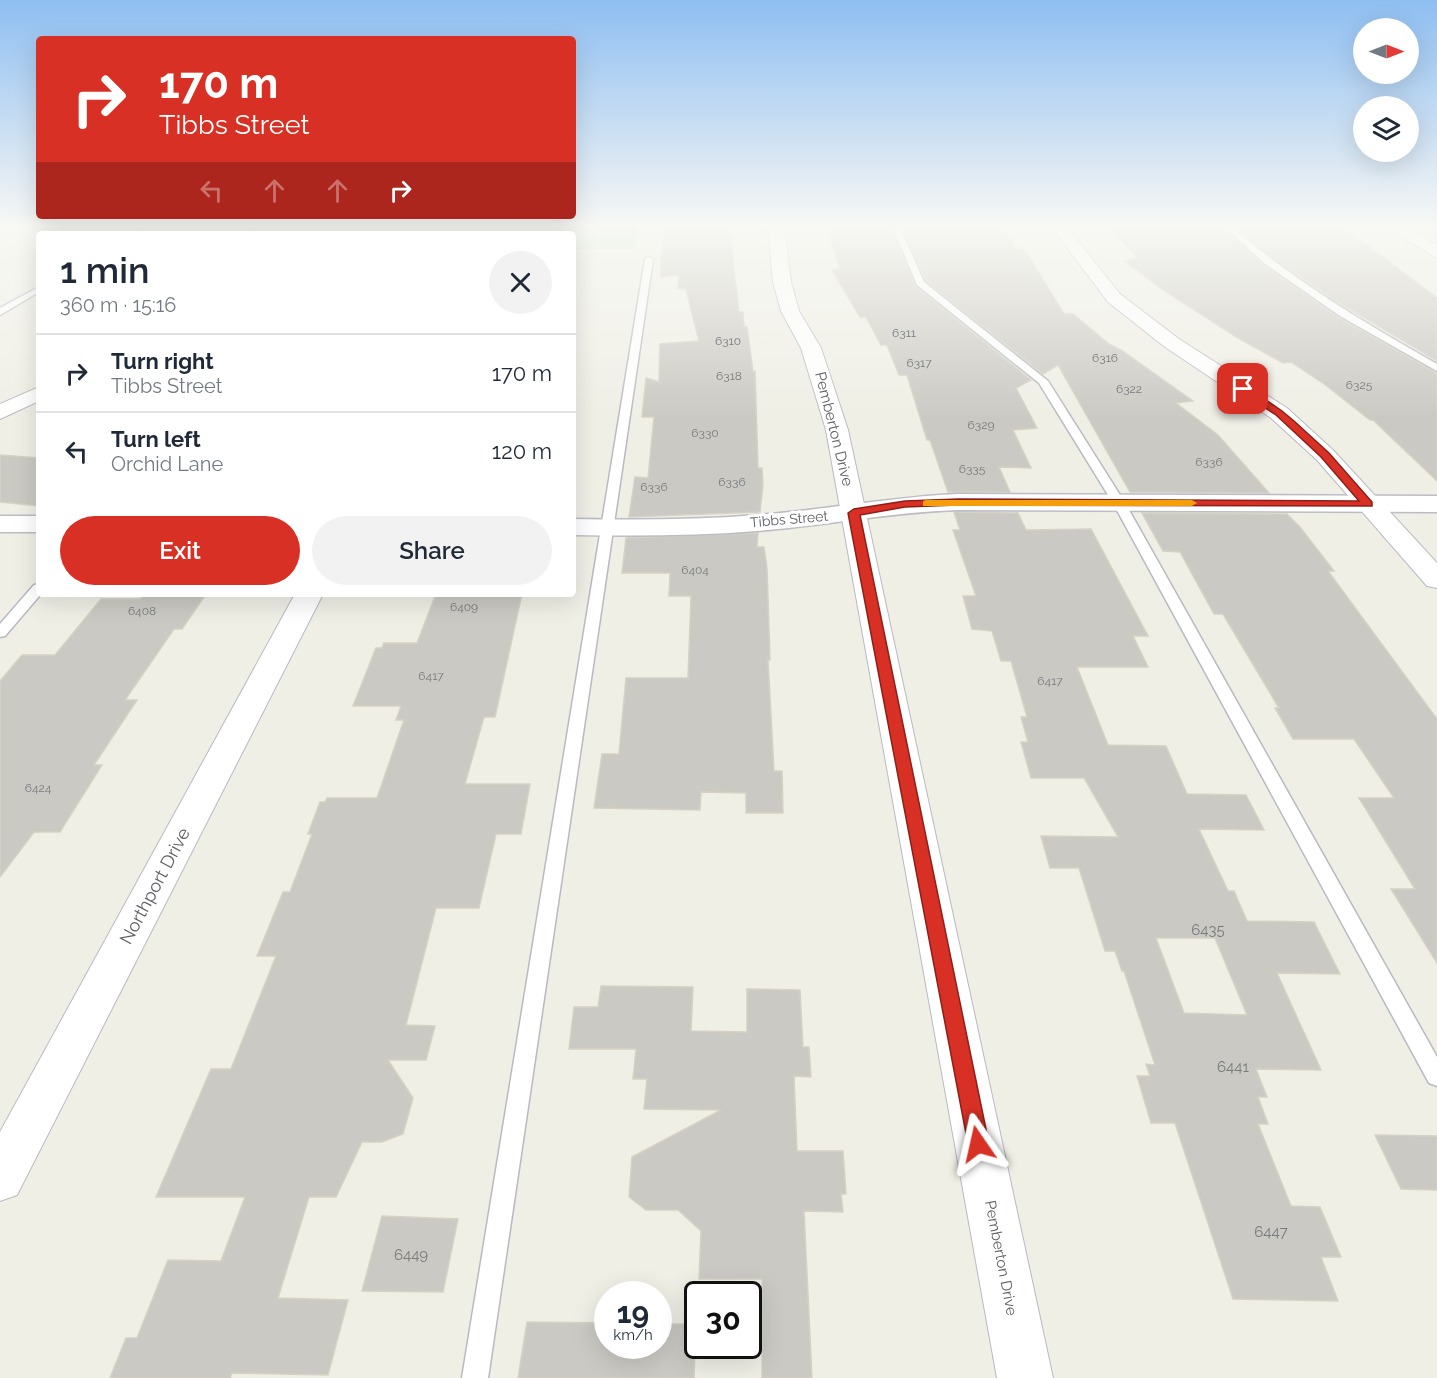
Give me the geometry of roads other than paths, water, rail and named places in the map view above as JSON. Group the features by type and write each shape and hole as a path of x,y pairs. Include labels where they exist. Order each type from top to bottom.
{"street":[{"name":"Pemberton Drive","path":"784,289 790,310 812,348 825,387 854,513 1025,1378"},
{"path":"1107,289 1114,298 1172,343 1279,413 1325,455 1437,580"},
{"path":"0,412 36,394"},
{"name":"Tibbs Street","path":"576,527 668,528 757,523 854,513 905,504 1437,504"},
{"path":"0,524 36,524"},
{"name":"Northport Drive","path":"0,1179 307,597"}],"lane":[{"path":"475,1378 644,289"},
{"path":"928,289 1043,381 1119,503 1437,1077"},
{"path":"1308,289 1343,314 1437,369"},
{"path":"0,312 36,291"},
{"path":"0,633 36,591"}]}
